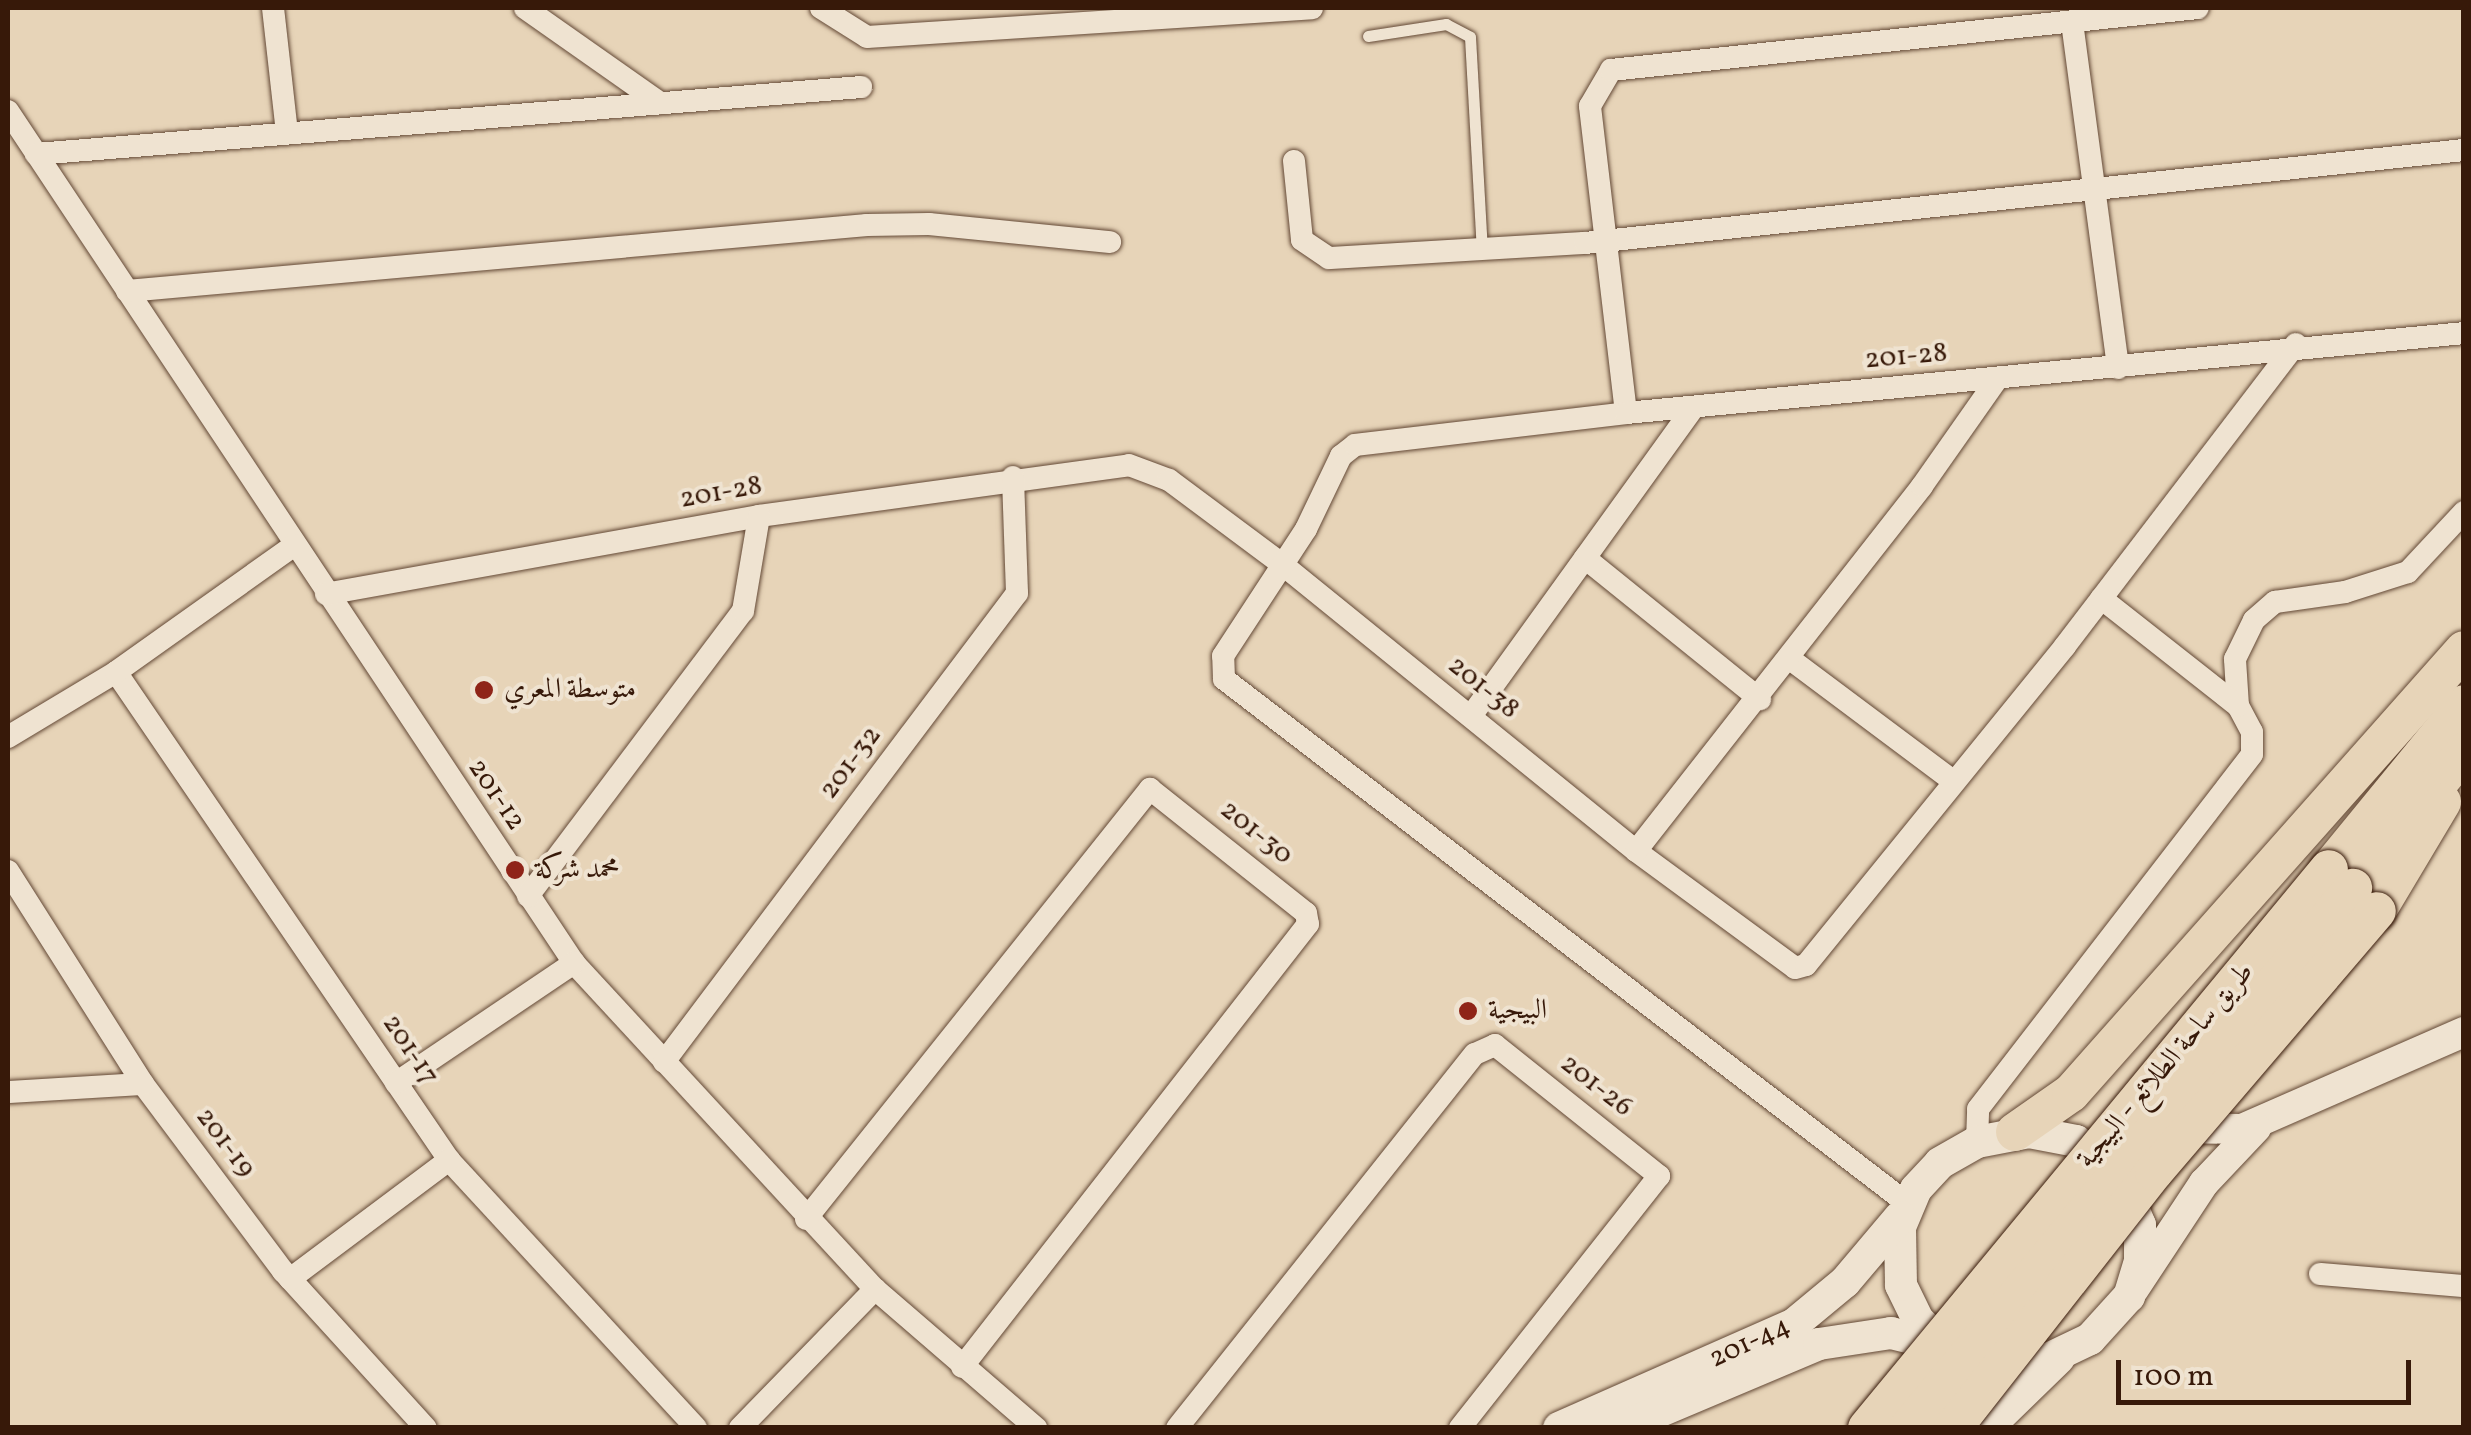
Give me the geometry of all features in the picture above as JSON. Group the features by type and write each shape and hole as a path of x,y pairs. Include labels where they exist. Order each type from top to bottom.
{"main road":[{"path":"1946,1347 1918,1320 1901,1286 1896,1247 1906,1206 1926,1176 1978,1142 2041,1120 2083,1080 2464,650"},
{"name":"طريق ساحة الطلائع - البيجية","path":"1867,1428 2353,889 2464,704"},
{"name":"طريق ساحة الطلائع - البيجية","path":"1908,1428 2464,752"},
{"path":"1953,1428 2154,1172 2353,889 2464,766"},
{"path":"1987,1428 2041,1371 2105,1327 2129,1296 2140,1262 2140,1225 2128,1190 2100,1158 2062,1136 2015,1132"},
{"name":"201-44","path":"1559,1428 1793,1325 1868,1258 1906,1206"},
{"path":"1620,1428 1819,1344 1891,1333 1998,1364 2074,1349"}],"street":[{"path":"273,8 287,134"},
{"path":"525,8 660,104"},
{"path":"822,8 867,37 1012,32 1312,8"},
{"path":"1010,8 1012,32"},
{"path":"1626,414 1590,106 1611,70 2198,8"},
{"path":"2072,22 2118,368"},
{"path":"36,154 861,87"},
{"name":"201-12","path":"8,111 574,963 806,1219 875,1289 1036,1428"},
{"path":"1294,162 1302,240 1311,250 1330,258 1608,240 2464,150"},
{"path":"126,290 867,225 964,227 1110,242"},
{"name":"201-28","path":"1282,565 1341,456 1355,445 1694,407 2118,368 2296,344 2464,332"},
{"path":"1790,659 1952,780 2101,598 2296,344"},
{"path":"1636,851 1760,699 1998,378"},
{"path":"1471,716 1694,407"},
{"name":"201-28","path":"326,594 760,516 1013,478 1129,465"},
{"name":"201-38","path":"1129,465 1169,480 1282,565 1636,851 1795,968 1806,965 1952,780"},
{"name":"201-32","path":"664,1062 1017,593 1013,478"},
{"path":"2238,706 2235,659 2254,620 2275,602 2345,592 2408,572 2464,512"},
{"path":"528,896 744,611 760,516"},
{"path":"8,737 116,672 294,545"},
{"path":"1584,558 1760,699"},
{"path":"1282,565 1223,656 1224,679 1906,1206"},
{"path":"1978,1142 1978,1108 2248,764 2252,732 2238,706 2101,598"},
{"name":"201-17","path":"116,672 448,1160 696,1428"},
{"name":"201-30","path":"806,1219 1150,790 1306,913 1308,924 962,1367"},
{"name":"201-19","path":"8,871 142,1084 290,1278 426,1428"},
{"path":"396,1083 574,963"},
{"path":"2100,1158 2120,1166 2172,1129 2224,1133 2276,1115 2464,1032"},
{"name":"201-26","path":"1176,1428 1475,1054 1494,1044 1659,1176 1460,1428"},
{"path":"8,1092 142,1084"},
{"path":"2129,1296 2220,1162 2276,1115"},
{"path":"290,1278 448,1160"},
{"path":"2320,1274 2464,1286"},
{"path":"740,1428 875,1289"}],"lane":[{"path":"1368,36 1446,24 1470,38 1482,248"}],"place":[{"name":"متوسطة المعري","path":"484,690"},
{"name":"محمد شركة","path":"515,870"},
{"name":"البيجية","path":"1468,1011"}]}
